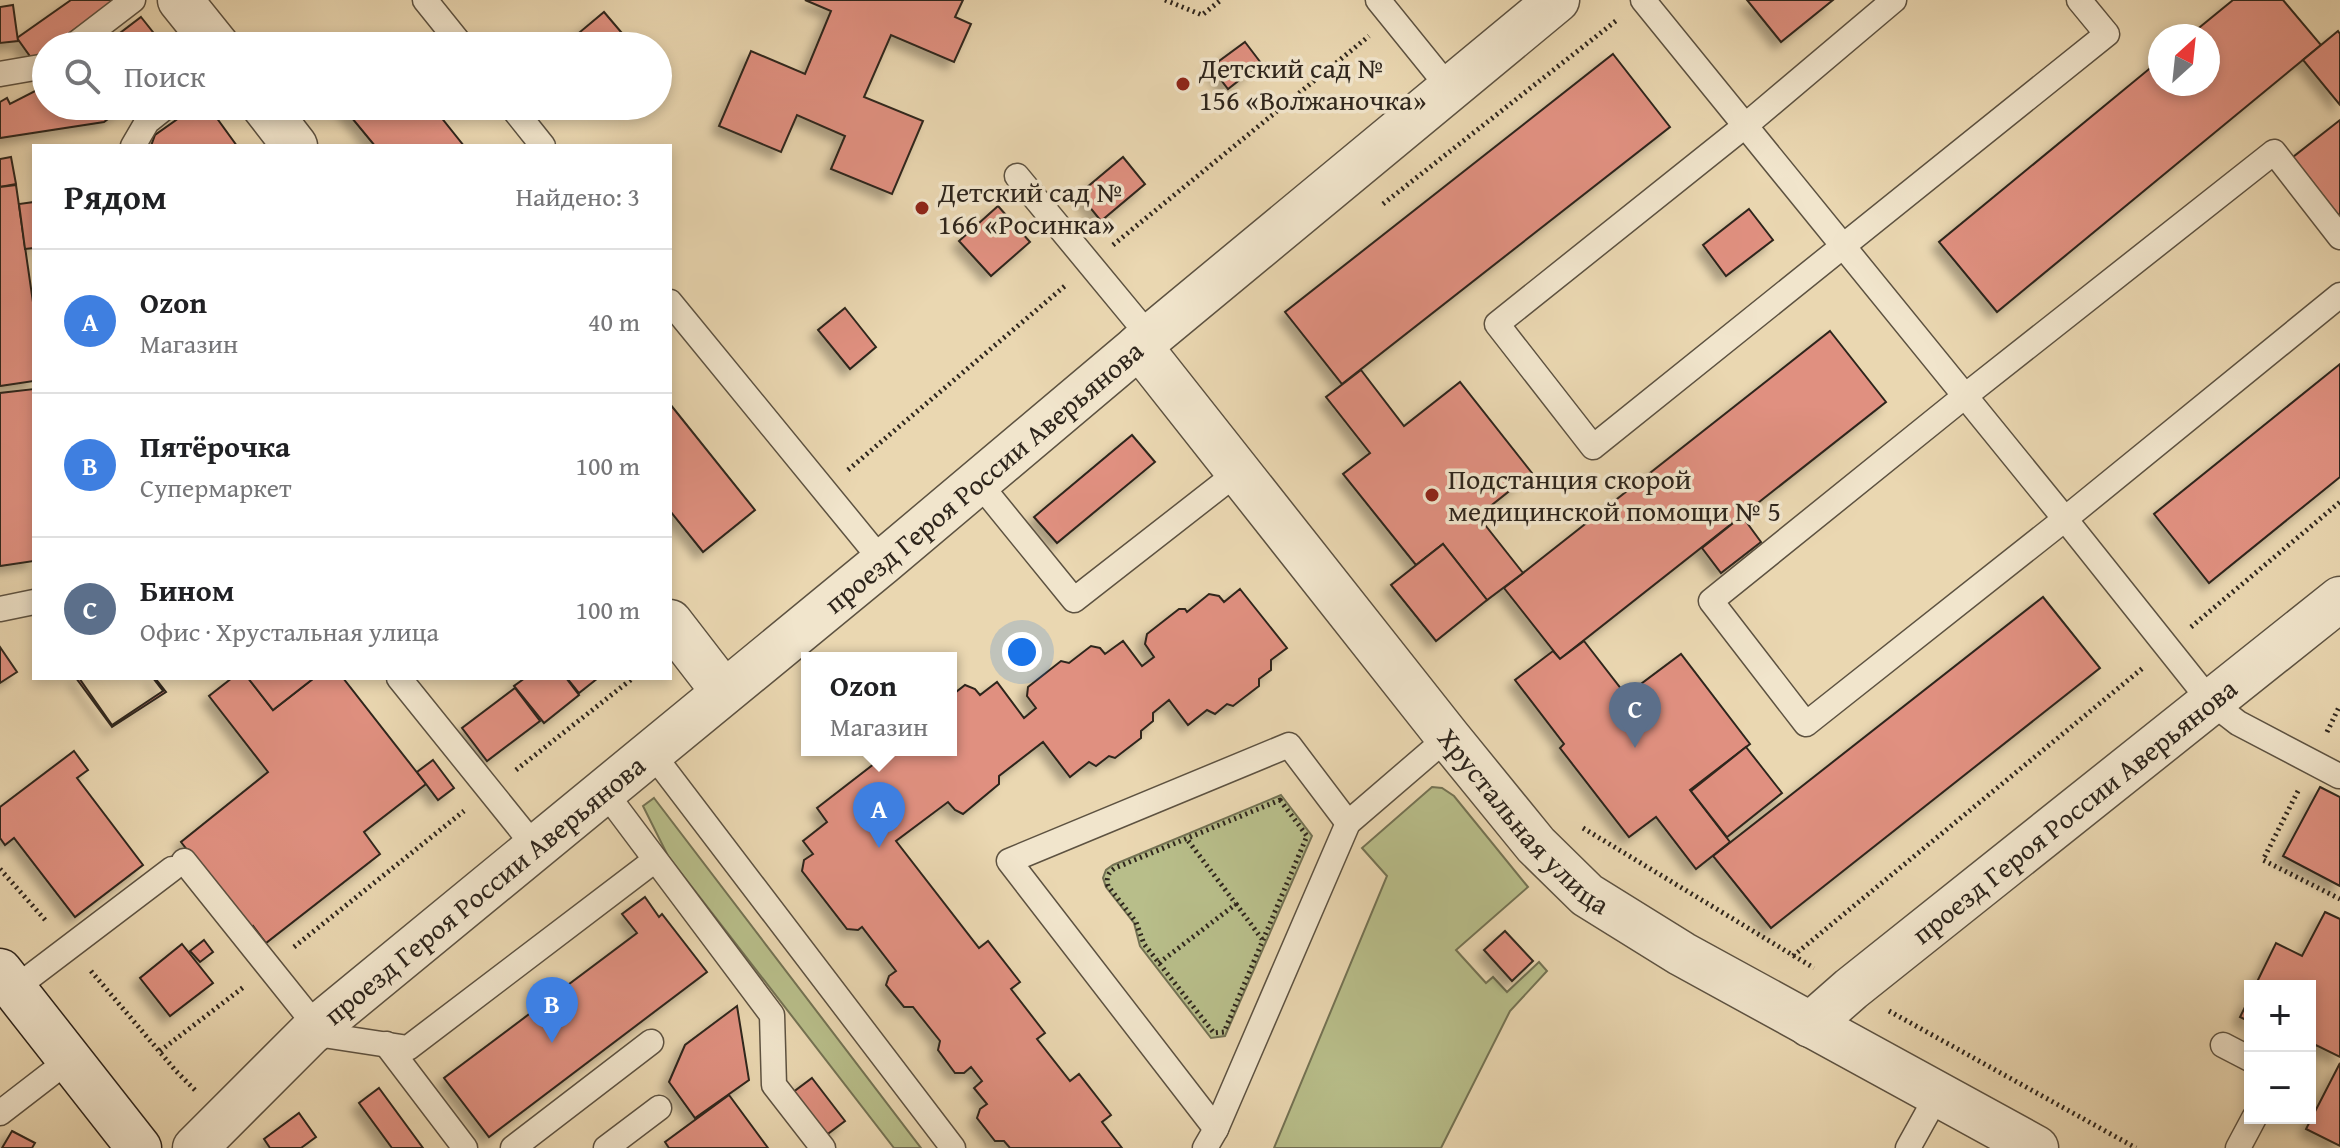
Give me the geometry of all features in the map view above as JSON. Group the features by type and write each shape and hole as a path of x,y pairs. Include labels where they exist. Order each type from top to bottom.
{"street":[{"path":"180,0 206,32"},
{"name":"проезд Героя России Аверьянова","path":"210,1133 314,1030 883,562 1144,341 1557,0"},
{"path":"275,120 293,144"},
{"name":"Хрустальная улица","path":"1144,341 1238,472 1448,737 1536,845 1587,895 1682,954 2036,1148"},
{"name":"проезд Героя России Аверьянова","path":"1810,1025 2340,599"},
{"path":"672,625 724,692"},
{"path":"7,980 139,1148"}],"lane":[{"path":"91,32 133,0"},
{"path":"425,0 451,32"},
{"path":"1378,0 1450,89"},
{"path":"1643,0 2211,702 2238,723 2339,776"},
{"path":"1894,0 1746,125 1497,324 1593,447 2107,34 2079,0"},
{"path":"0,74 32,68"},
{"path":"134,144 150,120"},
{"path":"522,120 541,144"},
{"path":"2340,237 2274,152 1711,601 1806,724 2340,295"},
{"path":"1017,176 1144,341"},
{"path":"672,304 883,562"},
{"path":"978,482 1074,600 1238,472"},
{"path":"0,609 32,602"},
{"path":"401,680 536,848"},
{"path":"1211,1139 1348,823 1448,737"},
{"path":"1211,1139 1009,861 1289,745 1348,823"},
{"path":"651,752 953,1148"},
{"path":"604,791 772,1015 774,1085 823,1148"},
{"path":"7,980 70,947 178,865 269,967 314,1030 408,1048 655,860"},
{"path":"513,1148 651,1042"},
{"path":"386,1044 465,1148"},
{"path":"2223,1045 2244,1056"},
{"path":"0,1113 70,1059"},
{"path":"1908,1148 1938,1094"},
{"path":"606,1148 659,1108"},
{"path":"2238,1148 2251,1124"}],"path":[{"path":"1165,0 1202,15 1221,0"},
{"path":"1793,956 2340,502"},
{"path":"160,1051 630,680"},
{"path":"2312,762 2263,860 2340,899"},
{"path":"1280,800 1307,836 1263,940 1224,1032 1214,1033 1144,944 1136,922 1108,886 1109,873 1280,800"},
{"path":"1578,825 1793,956 2136,1148"},
{"path":"1186,838 1263,940"},
{"path":"0,869 176,1071 210,1133"},
{"path":"1159,963 1236,904"}],"green space":[{"path":"1432,787 1442,788 1454,796 1528,887 1456,950 1486,983 1493,977 1507,992 1539,962 1547,971 1510,1011 1441,1148 1274,1148 1387,876 1362,848"},
{"path":"1281,795 1312,836 1225,1036 1211,1038 1140,946 1134,923 1106,887 1103,878 1106,870 1113,865"},
{"path":"654,798 921,1148 894,1148 668,856 643,806"}],"building":[{"path":"71,0 116,0 71,32 32,32 32,59 17,38"},
{"path":"805,0 963,0 955,17 971,24 954,62 891,35 864,97 923,121 892,194 831,169 845,136 797,115 781,152 719,126 751,51 805,74 831,11"},
{"path":"1747,0 1833,0 1781,42"},
{"path":"2233,0 2283,0 2321,45 1997,312 1939,242 2148,70 2148,96 2220,96 2220,24 2204,24"},
{"path":"13,5 18,41 0,43 0,7"},
{"path":"604,12 621,32 580,32"},
{"path":"141,17 153,32 121,32"},
{"path":"2338,31 2340,34 2340,105 2303,60"},
{"path":"1245,42 1261,63 1228,89 1211,67"},
{"path":"1613,54 1670,127 1342,384 1285,312"},
{"path":"32,93 32,120 107,120 0,138 0,102 7,98 10,104"},
{"path":"176,120 218,120 236,144 152,144 155,135"},
{"path":"354,120 443,120 462,144 373,144"},
{"path":"2340,120 2340,217 2293,157"},
{"path":"11,157 16,184 0,187 0,159"},
{"path":"1123,157 1145,184 1101,221 1079,194"},
{"path":"16,185 32,295 32,381 0,386 0,187"},
{"path":"32,202 32,248 25,249 19,204"},
{"path":"998,206 1030,242 991,276 959,241"},
{"path":"1749,209 1773,240 1726,276 1703,245"},
{"path":"845,308 876,347 850,369 818,330"},
{"path":"1830,331 1886,402 1560,659 1504,588"},
{"path":"2340,364 2340,477 2209,583 2154,514"},
{"name":"Подстанция скорой медицинской помощи № 5","path":"1361,370 1404,426 1460,382 1532,473 1478,516 1523,573 1487,600 1443,544 1416,565 1343,474 1370,453 1326,397"},
{"path":"32,389 32,561 0,566 0,393"},
{"path":"672,406 755,510 703,552 672,513"},
{"path":"1132,435 1155,462 1057,543 1034,517"},
{"path":"1742,516 1761,542 1721,573 1702,548"},
{"path":"1443,544 1487,600 1436,641 1391,585"},
{"path":"1240,589 1287,648 1271,660 1271,670 1259,679 1259,686 1233,706 1227,704 1215,714 1207,710 1188,725 1169,700 1153,713 1153,721 1141,731 1141,738 1115,758 1109,756 1096,766 1089,762 1070,777 1043,742 999,776 999,784 963,814 948,802 896,841 979,948 988,941 1020,982 1011,989 1045,1033 1037,1039 1070,1081 1079,1074 1111,1115 1102,1122 1122,1148 1010,1148 1004,1141 995,1141 977,1118 980,1109 987,1104 974,1088 982,1081 971,1067 964,1073 955,1073 938,1050 940,1041 913,1007 904,1007 886,985 889,976 896,971 862,927 858,930 847,929 802,871 804,860 813,854 803,841 827,822 817,808 884,756 957,756 957,691 965,685 980,695 997,682 1024,718 1036,708 1027,696 1028,687 1061,661 1069,663 1091,646 1100,648 1105,654 1123,641 1142,666 1154,657 1145,644 1147,634 1179,609 1187,612 1209,594 1219,596 1224,602"},
{"path":"2043,597 2100,668 1771,928 1713,856"},
{"path":"1584,641 1626,695 1681,654 1750,744 1690,790 1730,842 1696,869 1656,817 1629,837 1560,748 1564,744 1515,680 1553,651 1560,659"},
{"path":"0,647 17,672 0,683"},
{"path":"77,680 112,725 163,691 157,680 166,692 112,727"},
{"path":"229,680 250,680 273,710 311,680 345,680 426,784 364,832 380,854 266,943 253,926 249,929 181,842 268,772 209,696"},
{"path":"250,680 311,680 273,710"},
{"path":"522,680 568,680 579,695 544,723 514,686"},
{"path":"569,680 595,680 579,693"},
{"path":"515,688 540,721 487,761 462,728"},
{"path":"1746,747 1782,793 1727,837 1691,791"},
{"path":"74,751 88,770 77,778 143,865 75,917 14,838 5,845 0,838 0,807"},
{"path":"433,760 454,788 438,800 417,772"},
{"path":"2320,787 2340,797 2340,886 2283,856"},
{"path":"645,897 707,972 489,1137 444,1078 637,933 622,914"},
{"path":"2325,912 2340,919 2340,1057 2316,1045 2316,980 2258,980 2276,943 2302,956"},
{"path":"1505,931 1533,961 1512,981 1484,950"},
{"path":"204,940 213,952 200,962 190,951"},
{"path":"182,944 213,983 170,1016 140,978"},
{"path":"737,1006 749,1080 695,1118 669,1082 685,1045"},
{"path":"2340,1063 2340,1146 2306,1129 2309,1124 2316,1124 2316,1110"},
{"path":"812,1078 845,1121 825,1136 792,1093"},
{"path":"379,1088 423,1148 392,1148 359,1103"},
{"path":"729,1095 768,1148 669,1148 665,1142"},
{"path":"299,1113 316,1137 301,1148 270,1148 264,1139"},
{"path":"12,1131 35,1143 32,1148 2,1148"}],"place":[{"name":"Детский сад № 156 «Волжаночка»","path":"1183,84"},
{"name":"Детский сад № 166 «Росинка»","path":"922,208"},
{"name":"Подстанция скорой медицинской помощи № 5","path":"1432,495"},
{"name":"Бином","path":"1635,748"},
{"name":"Ozon","path":"879,848"},
{"name":"Пятёрочка","path":"552,1043"}]}
